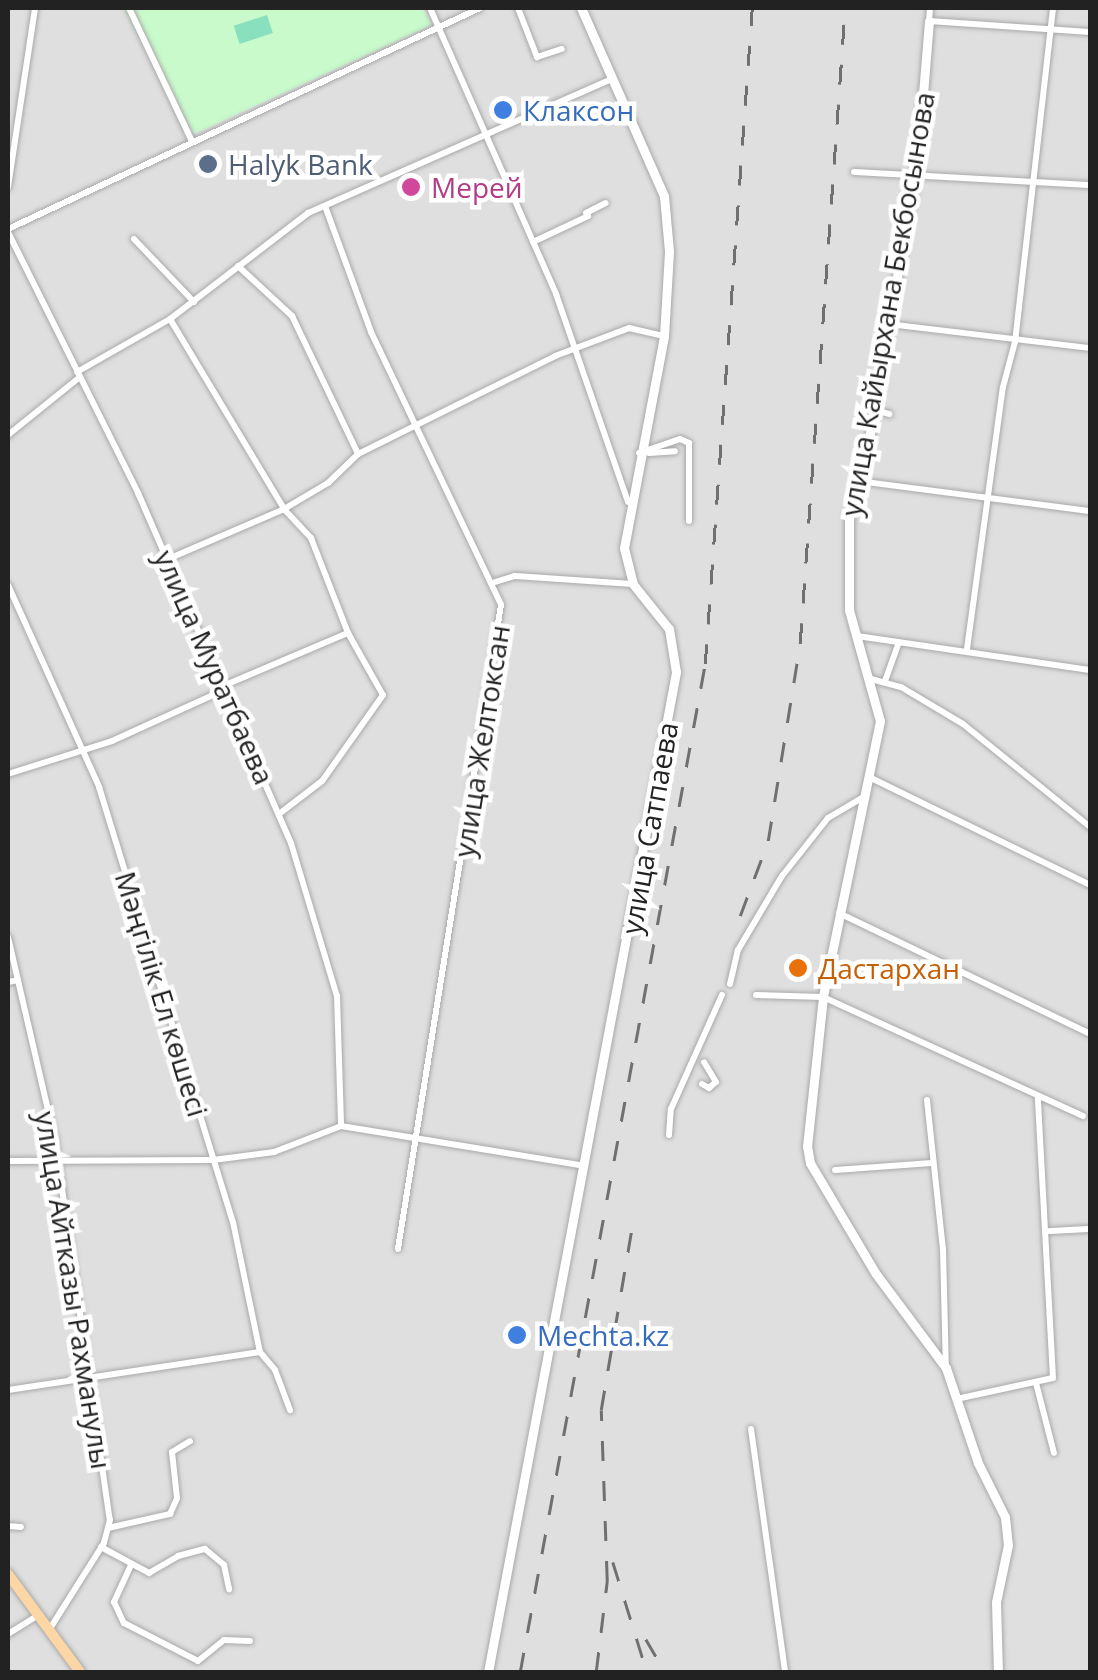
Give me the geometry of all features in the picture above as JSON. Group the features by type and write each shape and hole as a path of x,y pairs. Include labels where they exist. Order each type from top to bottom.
{"main road":[{"path":"8,1574 80,1672"}],"street":[{"path":"8,188 35,8"},
{"path":"129,8 192,141"},
{"path":"430,8 575,348 628,502"},
{"path":"8,231 480,8"},
{"path":"518,8 538,57 562,50"},
{"name":"улица Сатпаева","path":"488,1672 676,672 669,629 633,584 624,548 628,502 664,336 669,251 664,196 581,8"},
{"name":"улица Кайырхана Бекбосынова","path":"930,8 914,175 848,548 850,610 880,720 823,997 810,1163 876,1274 946,1368 961,1398 978,1463 1008,1531 996,1602 998,1672"},
{"path":"967,649 1015,342 1054,8"},
{"path":"929,21 1090,32"},
{"path":"8,435 79,374 170,319 238,266 326,206 612,79"},
{"path":"854,172 1090,185"},
{"path":"532,242 606,204"},
{"name":"улица Желтоксан","path":"326,206 414,427 501,605 490,695 398,1249"},
{"name":"улица Муратбаева","path":"8,231 168,560 279,814 337,996 341,1126"},
{"path":"134,240 194,302"},
{"path":"238,266 292,316 358,454"},
{"path":"170,319 284,509 311,538 348,634 383,694 322,781 279,814"},
{"path":"888,324 1090,348"},
{"path":"168,560 284,509 328,483 358,454 575,348 630,328 664,336"},
{"path":"874,410 889,414"},
{"path":"638,453 685,439 693,450 689,521"},
{"path":"670,443 675,451"},
{"path":"638,453 693,450"},
{"path":"858,481 1090,511"},
{"path":"492,584 515,576 633,584"},
{"name":"Мәңгілік Ел көшесі","path":"8,584 84,752 213,1160 260,1352 275,1370 290,1410"},
{"path":"8,774 84,752 348,634"},
{"path":"857,636 967,649 1090,670"},
{"path":"885,681 888,659 900,641"},
{"path":"871,679 885,681 964,724 1090,826"},
{"path":"871,778 1090,885"},
{"path":"730,984 738,950 782,876 828,818 867,796"},
{"path":"838,912 1090,1034"},
{"name":"улица Айтказы Рахманулы","path":"8,937 58,1162 108,1528 102,1547 49,1630"},
{"path":"8,982 18,980"},
{"path":"756,994 823,997 1083,1116"},
{"path":"669,1134 672,1109 722,995"},
{"path":"702,1084 708,1088 716,1082 704,1062"},
{"path":"961,1398 1053,1378 1038,1097"},
{"path":"927,1100 943,1250 946,1368"},
{"path":"8,1160 213,1160 274,1152 341,1126 585,1167"},
{"path":"835,1170 932,1163"},
{"path":"1048,1231 1090,1229"},
{"path":"8,1390 260,1352"},
{"path":"1036,1383 1054,1453"},
{"path":"751,1429 785,1672"},
{"path":"108,1528 170,1514 177,1498 172,1452 190,1441"},
{"path":"8,1526 20,1527"},
{"path":"102,1547 150,1573 178,1556 205,1550 224,1565 229,1589"},
{"path":"131,1565 114,1602 124,1623 198,1662 224,1640 250,1640"},
{"path":"8,1634 38,1615"}],"shaded area":[{"path":"8,8 1090,8 1090,1672 8,1672"}],"green space":[{"path":"123,8 423,8 432,25 194,134"},
{"path":"267,15 273,33 240,44 234,26"}],"railway":[{"path":"520,1672 705,664 752,8"},
{"path":"740,916 768,841 800,643 845,8"},
{"path":"596,1672 607,1581 601,1410 632,1227"},
{"path":"613,1562 647,1672"},
{"path":"646,1639 665,1672"}],"place":[{"name":"Клаксон","path":"503,110"},
{"name":"Halyk Bank","path":"208,164"},
{"name":"Мерей","path":"411,187"},
{"name":"Дастархан","path":"798,968"},
{"name":"Mechta.kz","path":"517,1335"}]}
